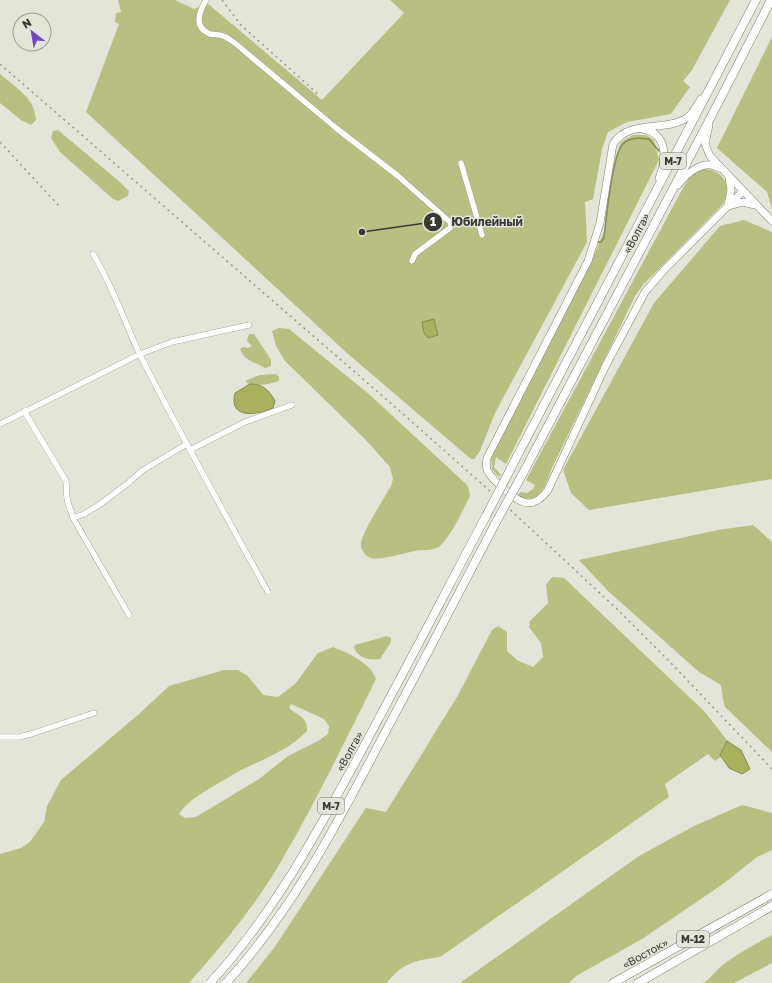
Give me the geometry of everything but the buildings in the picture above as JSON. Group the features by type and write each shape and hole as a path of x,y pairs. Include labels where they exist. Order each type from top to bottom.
{"highway":[{"name":"«Волга»","path":"210,983 244,945 294,872 386,705 756,0"},
{"name":"«Волга»","path":"226,983 276,922 312,868 360,781 521,477 771,0"},
{"name":"«Восток»","path":"613,983 772,894"},
{"name":"«Восток»","path":"638,983 772,906"}],"main road":[{"path":"721,69 690,116 674,123 636,129 623,133 613,144 600,223 588,262 487,458 486,466 488,473 515,499 524,503 532,502 541,498 548,490 605,367 645,292 660,274 743,191"},
{"path":"713,113 705,144 710,156 720,169 772,221"},
{"path":"636,129 649,131 658,138 663,147 665,156 663,169 645,214"},
{"path":"668,198 682,178 692,170 710,165 720,169"},
{"path":"725,209 731,196 731,183 728,176"},
{"path":"725,209 744,202 752,203 759,208"}],"street":[{"path":"206,0 199,12 198,17 198,23 204,30 211,34 222,36 236,44 336,128 398,176 451,224 450,228 415,254 412,261"},
{"path":"461,163 482,235"},
{"path":"93,254 108,280 140,354 268,592"},
{"path":"0,424 140,354 184,339 249,325"},
{"path":"73,518 84,514 99,505 143,470 189,447 245,422 292,405"},
{"path":"24,411 66,481 67,498 73,518 129,615"},
{"path":"0,737 19,737 94,714"}],"shaded area":[{"path":"118,0 175,0 194,9 207,3 322,100 404,13 390,0 730,0 692,70 683,81 690,87 671,114 627,122 608,132 602,149 593,199 585,202 587,242 495,413 480,451 474,459 471,459 348,354 86,112 119,24 115,22 116,13 121,12"},
{"path":"772,37 772,209 767,192 717,148"},
{"path":"0,74 18,88 32,105 36,120 31,125 21,120 0,103"},
{"path":"58,130 121,183 129,191 128,196 118,201 113,199 60,152 51,138 53,131"},
{"path":"633,135 646,135 654,140 659,160 506,464 496,457 494,467 501,475 499,477 492,469 491,456 591,263 604,231 615,158 621,142"},
{"path":"703,169 716,172 721,175 724,180 727,191 723,204 643,285 635,296 551,470 544,488 540,493 531,498 518,496 520,492 527,493 533,489 535,485 526,480 684,186 692,174"},
{"path":"744,220 772,232 772,479 589,510 571,493 563,470 654,303 720,226"},
{"path":"434,319 438,335 428,338 424,333 422,322"},
{"path":"279,328 289,329 370,395 466,484 469,489 470,496 452,529 440,546 434,549 376,559 367,556 364,553 361,545 364,533 391,486 393,479 390,467 364,438 285,361 276,346 272,331"},
{"path":"249,334 254,334 271,360 271,366 265,368 247,359 242,354 240,349 243,347 248,348 252,346 247,341"},
{"path":"276,374 279,377 279,381 258,385 246,382 247,380 260,375"},
{"path":"250,384 262,386 268,391 275,401 273,408 260,412 246,413 236,408 234,402 235,393"},
{"path":"753,525 772,542 772,752 725,707 721,685 699,672 608,591 579,560 718,530"},
{"path":"552,577 564,578 705,712 733,748 715,761 708,754 665,784 669,797 440,957 417,961 410,964 398,971 387,983 246,983 274,948 366,808 386,812 457,697 492,630 498,626 507,632 507,651 517,660 533,667 543,657 541,643 529,627 530,621 548,603 546,585"},
{"path":"387,636 391,638 391,642 380,659 372,660 365,658 358,654 354,648 355,645"},
{"path":"333,647 345,652 364,663 376,679 290,847 276,870 235,929 189,983 0,983 0,854 21,848 30,842 44,822 47,806 61,780 139,714 169,686 224,670 238,670 248,676 263,695 278,697 295,684 318,653","holes":["291,704 324,719 329,726 328,734 318,741 288,756 259,779 196,817 185,818 179,814 190,802 203,792 239,771 292,744 300,738 307,731 307,726 302,717 289,708"]},
{"path":"727,741 741,750 750,769 742,774 729,768 720,755"},
{"path":"742,805 772,813 772,850 757,857 723,884 642,939 576,976 569,983 460,983 639,856 694,826"},
{"path":"772,935 772,963 734,983 703,983 709,979 721,966"}],"waterway":[{"path":"596,242 601,242 604,238 613,174 619,150 623,144 632,139 649,139 659,151"}],"railway":[{"path":"222,0 241,25 320,96"},
{"path":"0,64 491,492 617,609 772,769"},
{"path":"0,142 60,207"}],"place":[{"name":"Юбилейный","path":"362,232"}]}
